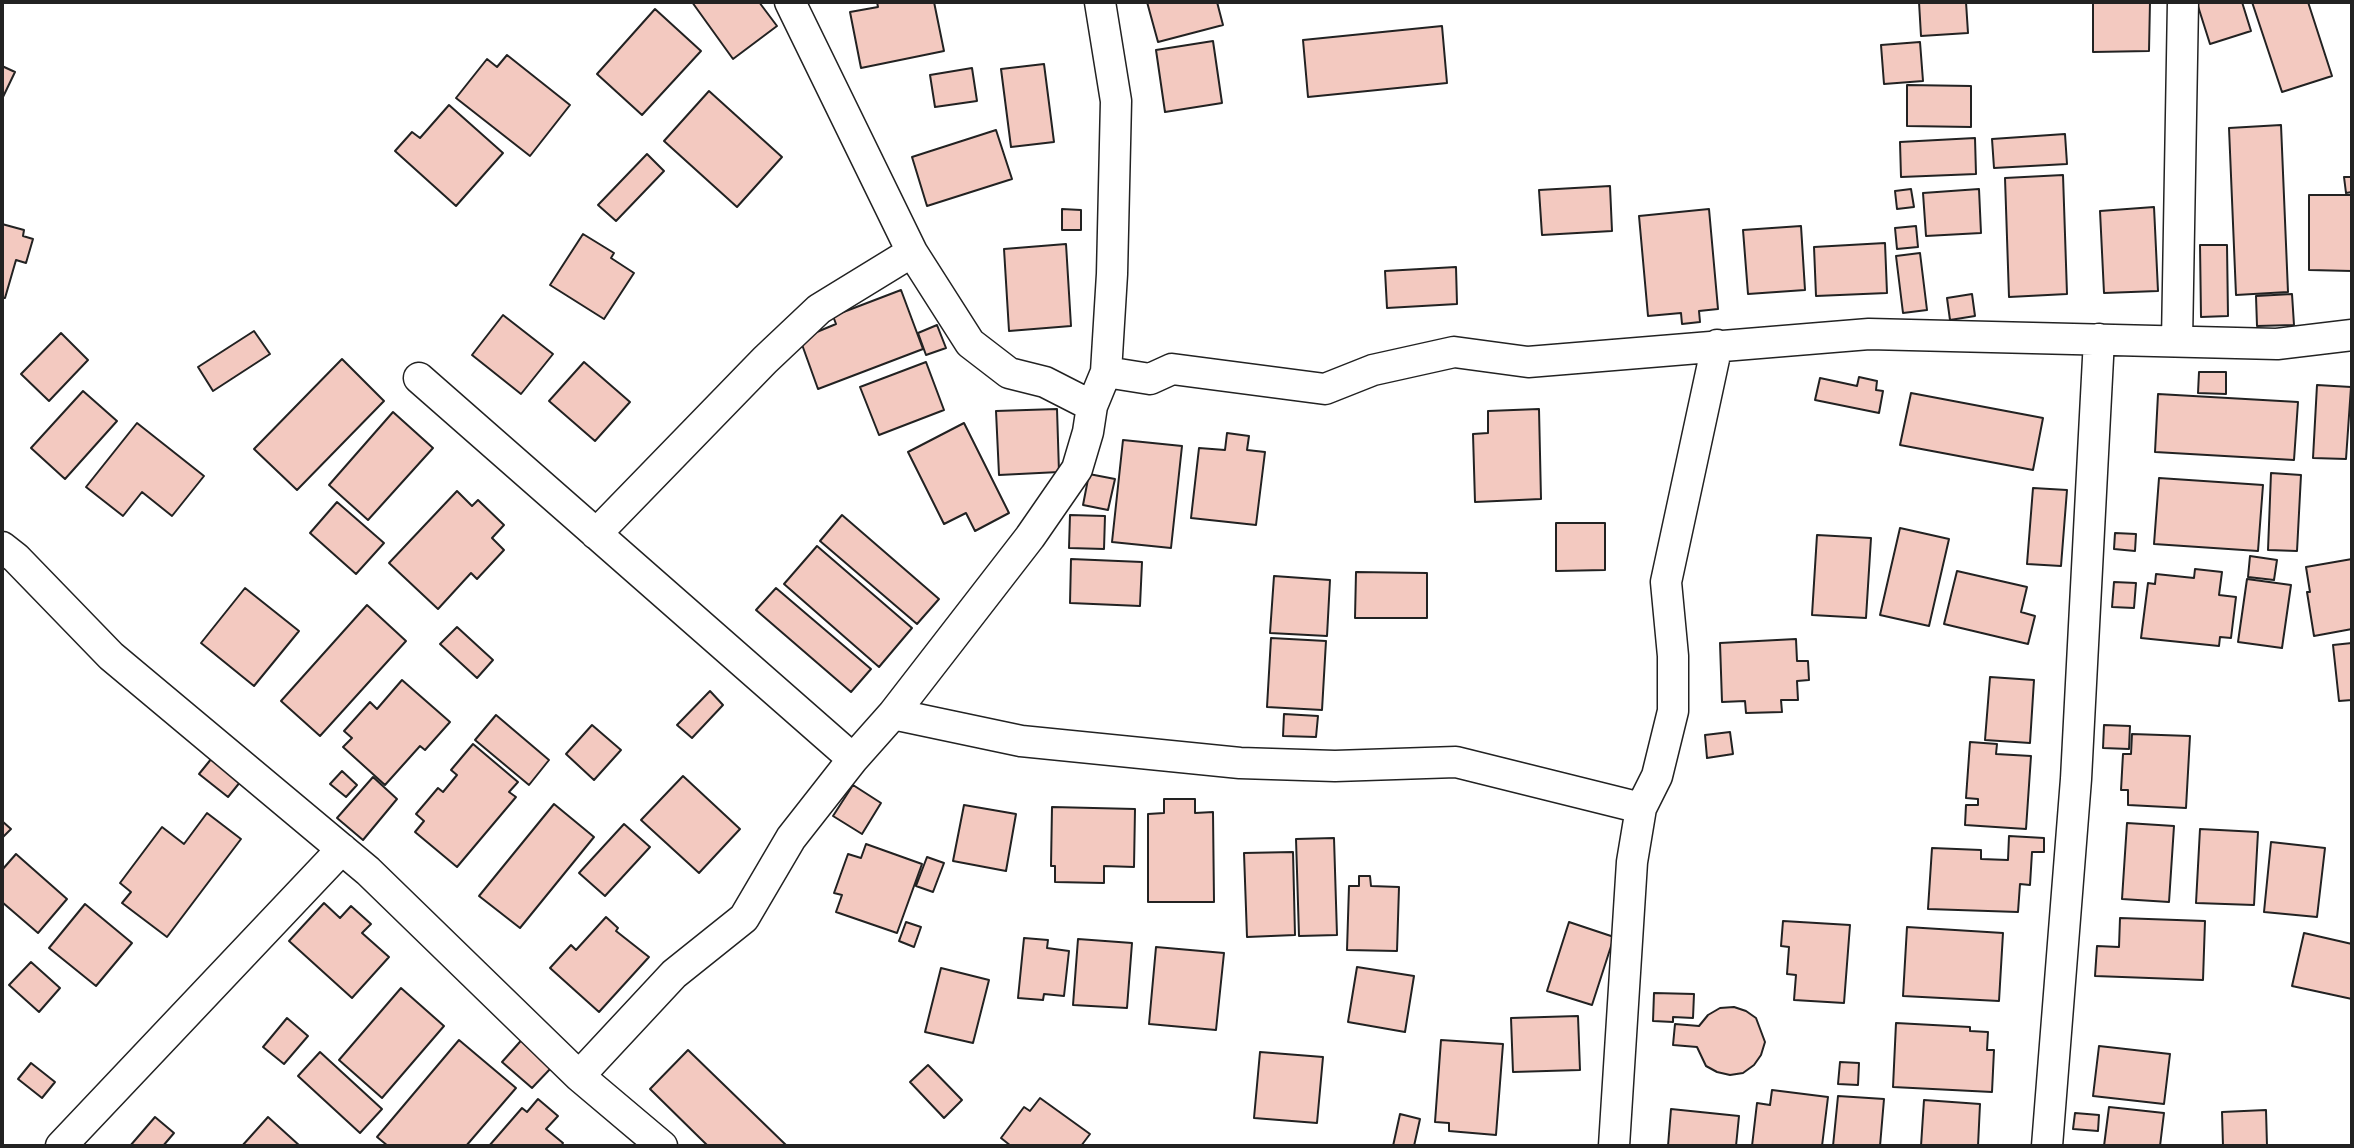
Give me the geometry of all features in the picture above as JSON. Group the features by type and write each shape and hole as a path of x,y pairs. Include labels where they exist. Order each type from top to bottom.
{"street":[{"path":"790,2 912,252 970,343 1009,373 1045,382 1092,406"},
{"path":"579,1076 674,974 744,918 791,838 893,714 1077,469 1092,406 1106,372 1112,274 1116,101 1100,2"},
{"path":"2177,341 2183,2"},
{"path":"596,534 765,360 819,309 912,252"},
{"path":"1106,372 1150,379 1172,369 1325,389 1373,370 1454,352 1528,362 1869,334 2277,344 2352,335"},
{"path":"2047,1146 2076,779 2099,339"},
{"path":"1614,1146 1632,862 1641,808 1657,776 1673,711 1673,656 1666,582 1717,345"},
{"path":"419,378 853,759"},
{"path":"2,547 111,656 342,849 423,922 579,1076 662,1146"},
{"path":"893,714 1021,741 1240,763 1335,766 1456,762 1641,808"},
{"path":"61,1146 342,849"}],"building":[{"path":"692,2 759,2 777,26 733,59"},
{"path":"877,2 934,2 944,51 861,68 850,12 878,7"},
{"path":"1147,2 1217,2 1223,25 1158,42"},
{"path":"1919,2 1966,2 1968,33 1921,36"},
{"path":"2093,2 2150,2 2149,51 2093,52"},
{"path":"2242,2 2251,31 2210,44 2197,3"},
{"path":"2252,2 2308,2 2332,76 2282,92"},
{"path":"655,9 701,51 642,115 597,74"},
{"path":"1442,26 1447,83 1308,97 1303,40"},
{"path":"1213,41 1222,103 1165,112 1156,50"},
{"path":"1920,42 1923,81 1884,84 1881,45"},
{"path":"507,55 570,105 530,156 456,98 487,59 497,67"},
{"path":"1044,64 1054,142 1011,147 1001,69"},
{"path":"2,66 15,72 2,99"},
{"path":"972,68 977,101 935,107 930,75"},
{"path":"1907,85 1971,86 1971,127 1907,126"},
{"path":"709,91 782,157 737,207 664,141"},
{"path":"449,105 503,153 456,206 395,151 412,132 420,138"},
{"path":"2281,125 2288,292 2236,295 2229,128"},
{"path":"996,130 1012,179 927,206 912,157"},
{"path":"2065,134 2067,164 1994,168 1992,139"},
{"path":"1975,138 1976,174 1901,177 1900,142"},
{"path":"647,154 664,171 616,221 598,205"},
{"path":"2063,175 2067,294 2009,297 2005,178"},
{"path":"2344,177 2352,177 2352,192 2346,193"},
{"path":"1610,186 1612,231 1542,235 1539,190"},
{"path":"1911,189 1914,207 1897,209 1895,191"},
{"path":"1979,189 1981,233 1926,236 1923,193"},
{"path":"2309,195 2352,195 2352,271 2309,270"},
{"path":"2154,207 2158,291 2104,293 2100,211"},
{"path":"1062,209 1081,210 1081,230 1062,230"},
{"path":"1709,209 1718,309 1699,311 1700,322 1682,324 1681,313 1648,316 1639,216"},
{"path":"2,224 24,230 23,236 33,239 26,263 16,260 5,298 2,298"},
{"path":"1801,226 1805,290 1748,294 1743,230"},
{"path":"1916,226 1918,247 1897,249 1895,228"},
{"path":"583,234 614,253 611,258 634,273 604,319 550,285"},
{"path":"1885,243 1887,293 1816,296 1814,247"},
{"path":"1066,244 1071,326 1009,331 1004,249"},
{"path":"2200,245 2227,245 2228,316 2201,317"},
{"path":"1920,253 1927,310 1903,313 1896,256"},
{"path":"1456,267 1457,304 1387,308 1385,271"},
{"path":"901,290 923,349 818,389 800,339 836,324 833,316"},
{"path":"1972,294 1975,316 1950,320 1947,298"},
{"path":"2292,294 2294,325 2257,326 2256,296"},
{"path":"503,315 553,354 521,394 472,355"},
{"path":"937,325 946,348 926,355 918,333"},
{"path":"254,331 270,354 213,391 198,367"},
{"path":"61,333 88,360 49,401 21,374"},
{"path":"342,359 384,401 297,490 254,449"},
{"path":"584,362 630,402 595,441 549,401"},
{"path":"926,362 944,410 879,435 860,387"},
{"path":"2199,372 2226,372 2226,394 2198,393"},
{"path":"1859,377 1877,381 1876,390 1883,391 1879,413 1815,400 1820,378 1857,386"},
{"path":"2317,385 2351,387 2346,459 2313,458"},
{"path":"83,391 117,421 65,479 31,448"},
{"path":"1911,393 2043,418 2033,470 1900,445"},
{"path":"2158,394 2298,402 2294,460 2155,452"},
{"path":"1057,409 1059,472 999,475 996,411"},
{"path":"1539,409 1541,499 1475,502 1473,434 1488,433 1488,411"},
{"path":"393,412 433,448 368,520 329,485"},
{"path":"137,423 204,476 172,516 142,492 123,516 86,487"},
{"path":"964,423 1009,513 975,531 966,513 944,524 908,452"},
{"path":"1227,433 1249,436 1247,450 1265,452 1256,525 1191,518 1199,448 1225,450"},
{"path":"1123,440 1182,446 1171,548 1112,542"},
{"path":"2271,473 2301,475 2297,551 2268,550"},
{"path":"1089,474 1115,479 1108,510 1083,505"},
{"path":"2159,478 2263,485 2258,551 2154,544"},
{"path":"2033,488 2067,490 2061,566 2027,564"},
{"path":"457,491 472,506 478,500 504,525 492,538 504,550 477,579 471,573 438,609 389,563"},
{"path":"337,502 384,543 356,574 310,533"},
{"path":"842,515 939,599 917,624 820,541"},
{"path":"1070,515 1105,516 1104,549 1069,548"},
{"path":"1556,523 1605,523 1605,570 1556,571"},
{"path":"1900,528 1949,539 1929,626 1880,615"},
{"path":"2115,533 2136,534 2135,551 2114,549"},
{"path":"1817,535 1871,538 1866,618 1812,615"},
{"path":"817,546 912,628 879,667 784,584"},
{"path":"2250,556 2277,560 2274,580 2248,577"},
{"path":"1071,559 1142,562 1140,606 1070,603"},
{"path":"2352,559 2352,629 2314,636 2306,567"},
{"path":"2195,569 2222,572 2219,595 2236,597 2231,638 2220,637 2219,646 2141,638 2148,583 2155,584 2156,574 2194,578"},
{"path":"1957,571 2027,587 2021,612 2035,616 2028,644 1944,624"},
{"path":"1356,572 1427,573 1427,618 1355,618"},
{"path":"1274,576 1330,580 1327,636 1270,633"},
{"path":"2247,579 2291,585 2282,648 2238,642"},
{"path":"2114,582 2136,583 2134,608 2112,607"},
{"path":"245,588 299,631 254,686 201,643"},
{"path":"776,588 871,669 851,692 756,610"},
{"path":"367,605 406,641 320,736 281,701"},
{"path":"457,627 493,660 477,678 440,644"},
{"path":"1271,638 1326,641 1322,710 1267,707"},
{"path":"1796,639 1797,661 1808,661 1809,680 1797,681 1798,700 1781,700 1782,712 1746,713 1745,701 1722,702 1720,643"},
{"path":"2352,643 2352,700 2339,701 2333,645"},
{"path":"1990,677 2034,680 2030,743 1985,740"},
{"path":"402,680 450,722 425,750 420,746 385,785 343,747 352,738 344,731 370,702 377,709"},
{"path":"710,691 723,705 692,738 677,725"},
{"path":"1284,714 1318,716 1316,737 1283,736"},
{"path":"496,715 549,760 529,785 475,740"},
{"path":"592,725 621,750 594,780 566,754"},
{"path":"2104,725 2130,726 2129,749 2103,748"},
{"path":"1730,732 1733,754 1707,758 1705,735"},
{"path":"2132,734 2190,736 2186,808 2128,805 2128,790 2121,790 2123,754 2131,754"},
{"path":"1970,742 1997,744 1996,754 2031,756 2026,829 1965,825 1966,805 1978,805 1978,799 1966,798"},
{"path":"473,744 518,782 509,792 516,797 457,867 415,832 424,821 416,814 438,788 443,792 457,775 451,770"},
{"path":"216,753 245,776 228,797 199,774"},
{"path":"342,771 357,785 346,797 330,784"},
{"path":"683,776 740,829 699,873 641,820"},
{"path":"373,777 397,799 363,840 337,818"},
{"path":"853,785 881,803 862,834 833,816"},
{"path":"1164,799 1195,799 1195,813 1213,812 1214,902 1148,902 1148,814 1164,813"},
{"path":"554,804 594,837 520,928 479,896"},
{"path":"964,805 1016,814 1006,871 953,861"},
{"path":"1052,807 1135,809 1134,867 1104,866 1104,883 1055,882 1055,866 1051,866"},
{"path":"207,813 241,839 167,937 122,903 131,892 120,883 162,827 184,844"},
{"path":"2,821 11,829 2,838"},
{"path":"2127,823 2174,826 2169,902 2122,899"},
{"path":"624,824 650,847 605,896 579,873"},
{"path":"2200,829 2258,832 2254,905 2196,903"},
{"path":"2009,836 2044,838 2044,852 2032,852 2030,885 2020,884 2018,912 1928,909 1932,848 1981,850 1981,859 2008,860"},
{"path":"1334,838 1337,935 1299,936 1296,839"},
{"path":"2271,842 2325,848 2317,917 2264,912"},
{"path":"866,844 922,864 897,933 836,912 842,895 834,893 848,854 861,858"},
{"path":"1293,852 1295,935 1247,937 1244,853"},
{"path":"16,854 67,899 38,933 2,902 2,870"},
{"path":"927,857 944,863 933,892 916,886"},
{"path":"1359,876 1370,876 1371,886 1399,887 1397,951 1347,950 1349,886 1359,886"},
{"path":"324,903 340,918 351,906 371,924 362,933 389,957 352,998 289,941"},
{"path":"85,904 132,943 96,986 49,948"},
{"path":"606,917 618,928 616,931 649,957 599,1012 550,968 571,945 576,950"},
{"path":"2120,918 2205,921 2203,980 2095,976 2097,946 2119,947"},
{"path":"1783,921 1850,925 1844,1003 1794,1000 1796,975 1787,974 1789,947 1781,946"},
{"path":"906,922 921,927 914,947 899,941"},
{"path":"1569,922 1614,937 1592,1005 1547,991"},
{"path":"1907,927 2003,933 1999,1001 1903,996"},
{"path":"2304,933 2352,944 2352,999 2292,986"},
{"path":"1024,938 1048,940 1047,948 1069,951 1064,996 1044,994 1043,1000 1018,998"},
{"path":"1078,939 1132,943 1127,1008 1073,1005"},
{"path":"1156,947 1224,953 1216,1030 1149,1024"},
{"path":"31,962 60,988 39,1012 9,985"},
{"path":"1357,967 1414,976 1405,1032 1348,1022"},
{"path":"941,968 989,980 973,1043 925,1032"},
{"path":"401,988 444,1026 382,1098 339,1060"},
{"path":"1654,993 1694,994 1693,1018 1673,1017 1673,1022 1653,1021"},
{"path":"1734,1007 1756,1018 1765,1042 1754,1065 1743,1073 1730,1075 1717,1072 1706,1066 1697,1047 1673,1045 1675,1024 1699,1026 1708,1015 1720,1008"},
{"path":"1578,1016 1580,1070 1513,1072 1511,1018"},
{"path":"287,1018 308,1036 284,1064 263,1047"},
{"path":"1896,1023 1970,1027 1970,1031 1988,1032 1987,1050 1994,1050 1992,1092 1893,1087"},
{"path":"526,1035 551,1068 532,1088 502,1062"},
{"path":"459,1040 516,1088 466,1146 388,1146 377,1137"},
{"path":"1441,1040 1503,1044 1496,1135 1449,1131 1449,1123 1435,1122"},
{"path":"2099,1046 2170,1054 2164,1104 2093,1096"},
{"path":"688,1050 787,1146 708,1146 650,1089"},
{"path":"320,1052 382,1109 360,1133 298,1076"},
{"path":"1260,1052 1323,1057 1317,1123 1254,1118"},
{"path":"1840,1062 1859,1063 1858,1085 1838,1084"},
{"path":"31,1063 55,1082 42,1098 18,1079"},
{"path":"928,1065 962,1100 944,1118 910,1082"},
{"path":"1772,1090 1828,1097 1822,1146 1752,1146 1757,1103 1770,1105"},
{"path":"1838,1096 1884,1099 1880,1146 1833,1146"},
{"path":"1040,1098 1090,1134 1081,1146 1011,1146 1001,1138 1024,1107 1030,1111"},
{"path":"538,1099 558,1116 546,1129 563,1143 561,1146 489,1146 522,1108 527,1112"},
{"path":"1924,1100 1980,1104 1978,1146 1921,1146"},
{"path":"2109,1107 2164,1113 2160,1146 2104,1146"},
{"path":"1671,1109 1739,1116 1736,1146 1668,1146"},
{"path":"2266,1110 2267,1146 2223,1146 2222,1112"},
{"path":"2075,1113 2099,1115 2098,1131 2073,1129"},
{"path":"1400,1114 1420,1119 1414,1146 1393,1146"},
{"path":"155,1117 174,1133 163,1146 130,1146"},
{"path":"268,1117 300,1146 242,1146"}]}
